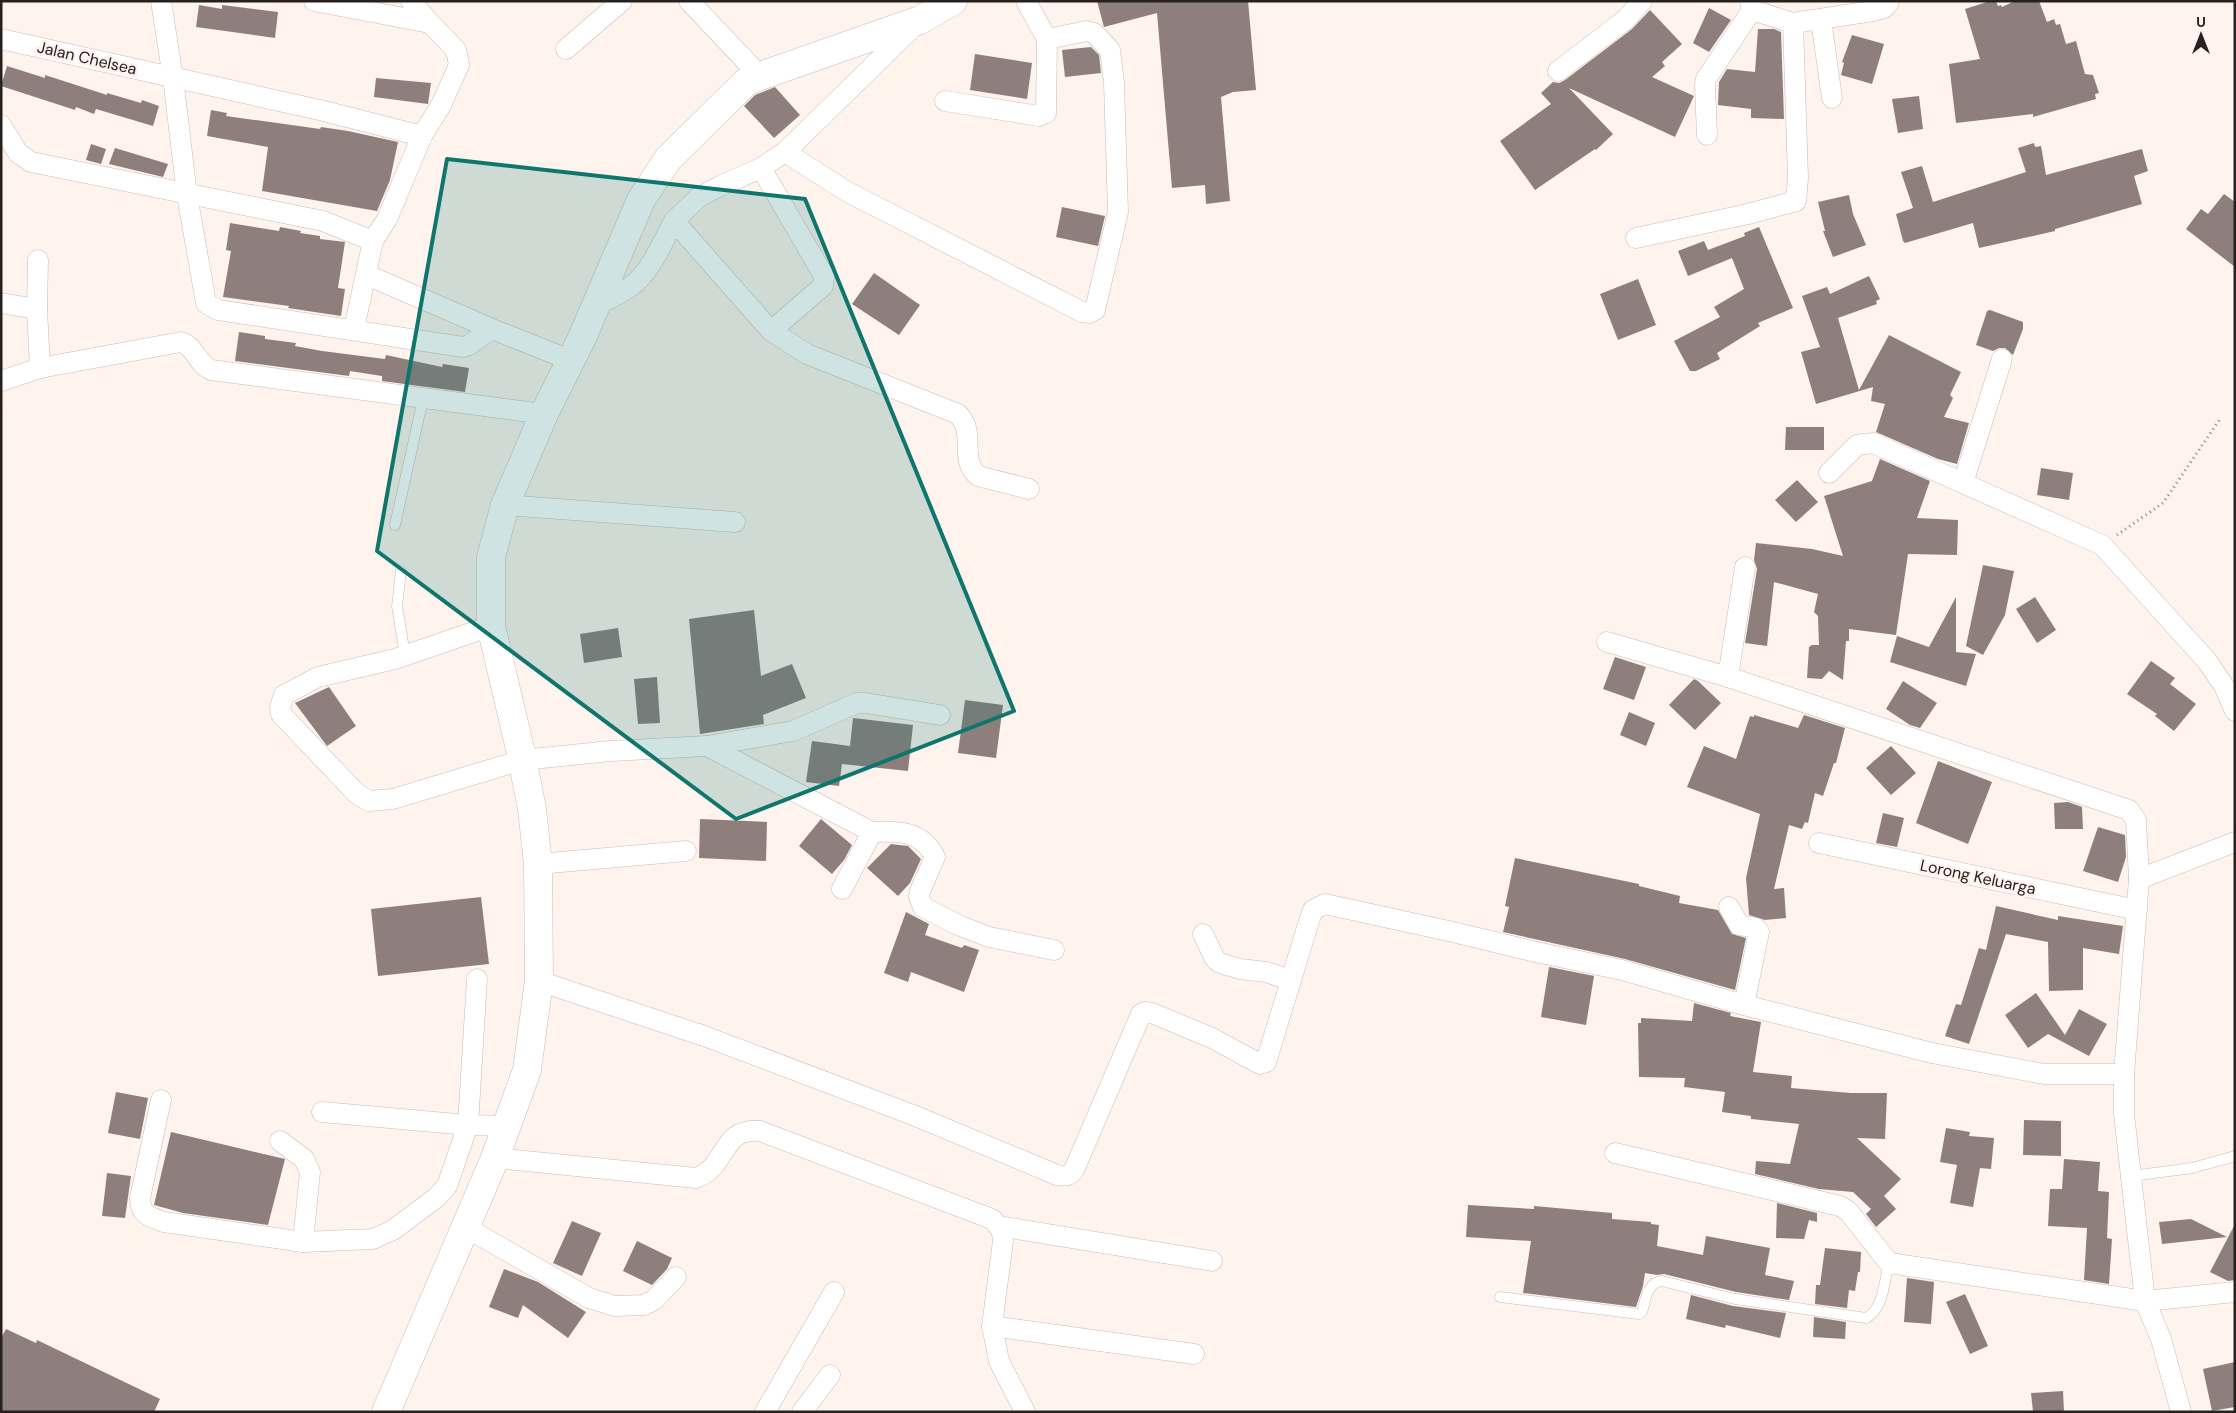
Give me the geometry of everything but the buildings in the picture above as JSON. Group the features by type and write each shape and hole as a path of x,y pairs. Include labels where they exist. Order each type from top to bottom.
{"street":[{"path":"161,1 173,78 187,195 206,303 209,306 218,310 354,329 463,347 469,346 492,329"},
{"path":"314,1 430,23"},
{"path":"354,329 373,241 387,219 422,136 442,105 459,60 456,50 411,1"},
{"path":"566,49 622,1"},
{"path":"689,1 760,76"},
{"path":"386,1412 495,1158 527,1070 539,981 538,864 532,809 491,626 491,557 505,505 544,414 642,200 668,159 746,82 920,20 953,1"},
{"path":"944,101 1039,116 1048,110 1047,38 1026,1"},
{"path":"1558,71 1625,20 1642,1"},
{"path":"1707,135 1706,79 1751,6 1793,23 1821,20 1884,8 1887,1"},
{"path":"595,306 631,286 641,276 650,265 674,221 699,198 720,186 761,168 785,152 920,20"},
{"path":"1821,20 1832,98"},
{"path":"1636,238 1748,214 1796,201 1798,178 1793,23"},
{"path":"785,152 846,191 1082,312 1091,312 1095,310 1118,212 1114,82 1110,50 1094,33 1087,31 1047,38"},
{"name":"Jalan Chelsea","path":"1,39 324,111 422,136"},
{"path":"1,126 18,153 31,162 187,195 324,221 373,241"},
{"path":"761,168 825,280 823,286 771,331"},
{"path":"674,221 771,331 808,354 958,414 968,428 968,455 974,473 978,476 1029,489"},
{"path":"38,260 37,309 40,368"},
{"path":"367,275 492,329 570,360"},
{"path":"1,303 37,309"},
{"path":"1,381 40,368 182,342 211,370 544,414"},
{"path":"1963,484 2002,359"},
{"path":"1829,473 1857,445 1873,443 2102,545 2207,662 2224,686 2235,711"},
{"path":"505,505 735,522"},
{"path":"1728,677 1745,567"},
{"path":"491,626 405,655 318,677 284,695 280,707 281,714 356,794 369,801 392,799 522,760 611,751 707,746 793,731 857,703 940,715"},
{"path":"1607,642 1728,677 2129,810 2136,820 2139,879 2124,1074 2124,1114 2145,1301 2162,1339 2181,1412"},
{"path":"707,746 872,832 902,831 913,834 929,846 935,857 920,891 919,898 923,907 958,925 989,937 1054,950"},
{"path":"842,889 872,832"},
{"path":"2139,879 2235,842"},
{"name":"Lorong Keluarga","path":"1818,843 2136,910"},
{"path":"538,864 686,851"},
{"path":"539,981 700,1034 913,1115 1057,1175 1066,1176 1074,1170 1141,1014 1145,1012 1160,1016 1212,1038 1262,1064 1267,1058 1310,918 1314,910 1325,904 1622,970 1932,1053 2044,1074 2124,1074"},
{"path":"1729,907 1739,924 1756,928 1758,932 1744,1004"},
{"path":"1203,934 1215,959 1220,963 1240,969 1266,972 1290,980"},
{"path":"161,1100 140,1198 143,1212 147,1216 164,1222 303,1242 373,1239 394,1230 437,1197 447,1186 468,1125 477,979"},
{"path":"322,1112 468,1125 506,1126"},
{"path":"495,1158 696,1178 712,1170 732,1139 740,1132 749,1130 760,1131 992,1219 999,1226 1003,1234 992,1326 999,1361 1025,1412"},
{"path":"280,1141 304,1159 310,1172 303,1242"},
{"path":"1615,1152 1840,1206 1848,1211 1888,1263 2145,1301 2235,1292"},
{"path":"999,1226 1212,1260"},
{"path":"466,1227 589,1298 615,1306 637,1306 654,1300 676,1277"},
{"path":"765,1412 834,1292"},
{"path":"992,1326 1194,1354"},
{"path":"802,1412 830,1375"}],"lane":[{"path":"395,525 423,399"},
{"path":"401,571 397,606 405,655"},
{"path":"2131,1176 2192,1168 2235,1156"},
{"path":"1500,1297 1639,1314 1642,1312 1652,1284 1662,1282 1734,1299 1866,1318 1872,1315 1878,1307 1888,1263"}],"path":[{"path":"2102,545 2163,504 2220,419"}],"highlighted area":[{"path":"447,159 805,199 1014,711 736,819 377,551"}]}
